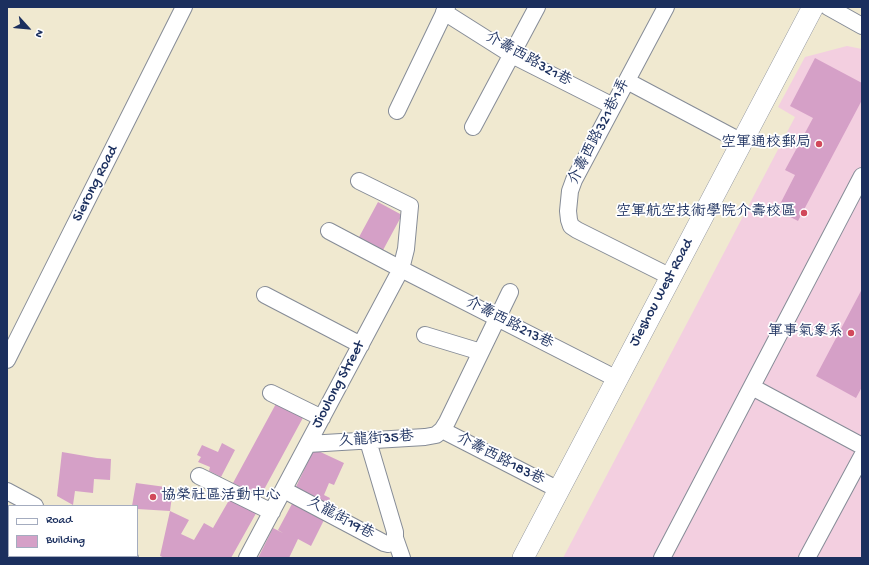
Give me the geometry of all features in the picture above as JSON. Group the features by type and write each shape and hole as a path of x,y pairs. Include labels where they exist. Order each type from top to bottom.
{"main road":[{"name":"Jieshou West Road","path":"523,558 813,7"}],"street":[{"name":"Sierong Road","path":"7,360 184,7"},
{"path":"474,128 537,7"},
{"name":"介壽西路321巷1弄","path":"666,7 574,180 570,191 568,211 571,226 577,230 671,277"},
{"path":"828,7 862,26"},
{"path":"397,111 445,9"},
{"name":"介壽西路321巷","path":"445,9 512,55 613,106"},
{"path":"627,81 742,142"},
{"path":"662,558 862,176"},
{"name":"Jioulong Street","path":"247,558 401,269 406,249 410,206 359,181"},
{"name":"介壽西路213巷","path":"329,231 617,378"},
{"path":"442,430 510,292"},
{"path":"265,296 361,345"},
{"path":"425,335 481,352"},
{"path":"752,387 862,446"},
{"path":"271,393 322,418"},
{"name":"久龍街35巷","path":"308,444 425,437 436,435 442,430"},
{"name":"介壽西路183巷","path":"442,430 559,490"},
{"name":"久龍街19巷","path":"368,441 402,558"},
{"path":"807,558 862,456"},
{"path":"199,476 272,512"},
{"name":"久龍街19巷","path":"284,490 388,544 393,542 395,538"},
{"path":"7,491 32,505"}],"shaded area":[{"name":"空軍航空技術學院介壽校區","path":"847,46 862,49 862,558 563,558 795,117 778,107 805,57"}],"building":[{"name":"空軍通校郵局","path":"815,58 862,83 862,100 798,221 777,210 795,175 785,170 813,118 790,106"},
{"path":"378,202 402,215 382,252 358,239"},
{"name":"軍事氣象系","path":"862,289 862,387 856,398 816,376"},
{"path":"278,400 305,414 260,497 233,483"},
{"path":"222,443 235,450 221,477 209,471 210,467 198,462 201,457 197,455 202,445 218,452"},
{"path":"314,449 344,463 334,485 329,483 324,495 330,498 326,508 294,491"},
{"path":"62,452 111,459 110,480 94,479 93,493 75,491 73,505 57,496"},
{"name":"協榮社區活動中心","path":"136,483 173,488 170,511 138,509 138,505 132,505"},
{"path":"232,495 259,508 231,558 165,558 160,556 170,511 189,520 181,534 194,540 204,523 213,528"},
{"path":"293,502 325,518 311,546 298,539 289,558 258,558 273,528 283,533 278,530"}],"place":[{"name":"空軍通校郵局","path":"819,144"},
{"name":"空軍航空技術學院介壽校區","path":"804,213"},
{"name":"軍事氣象系","path":"851,333"},
{"name":"協榮社區活動中心","path":"153,497"}]}
